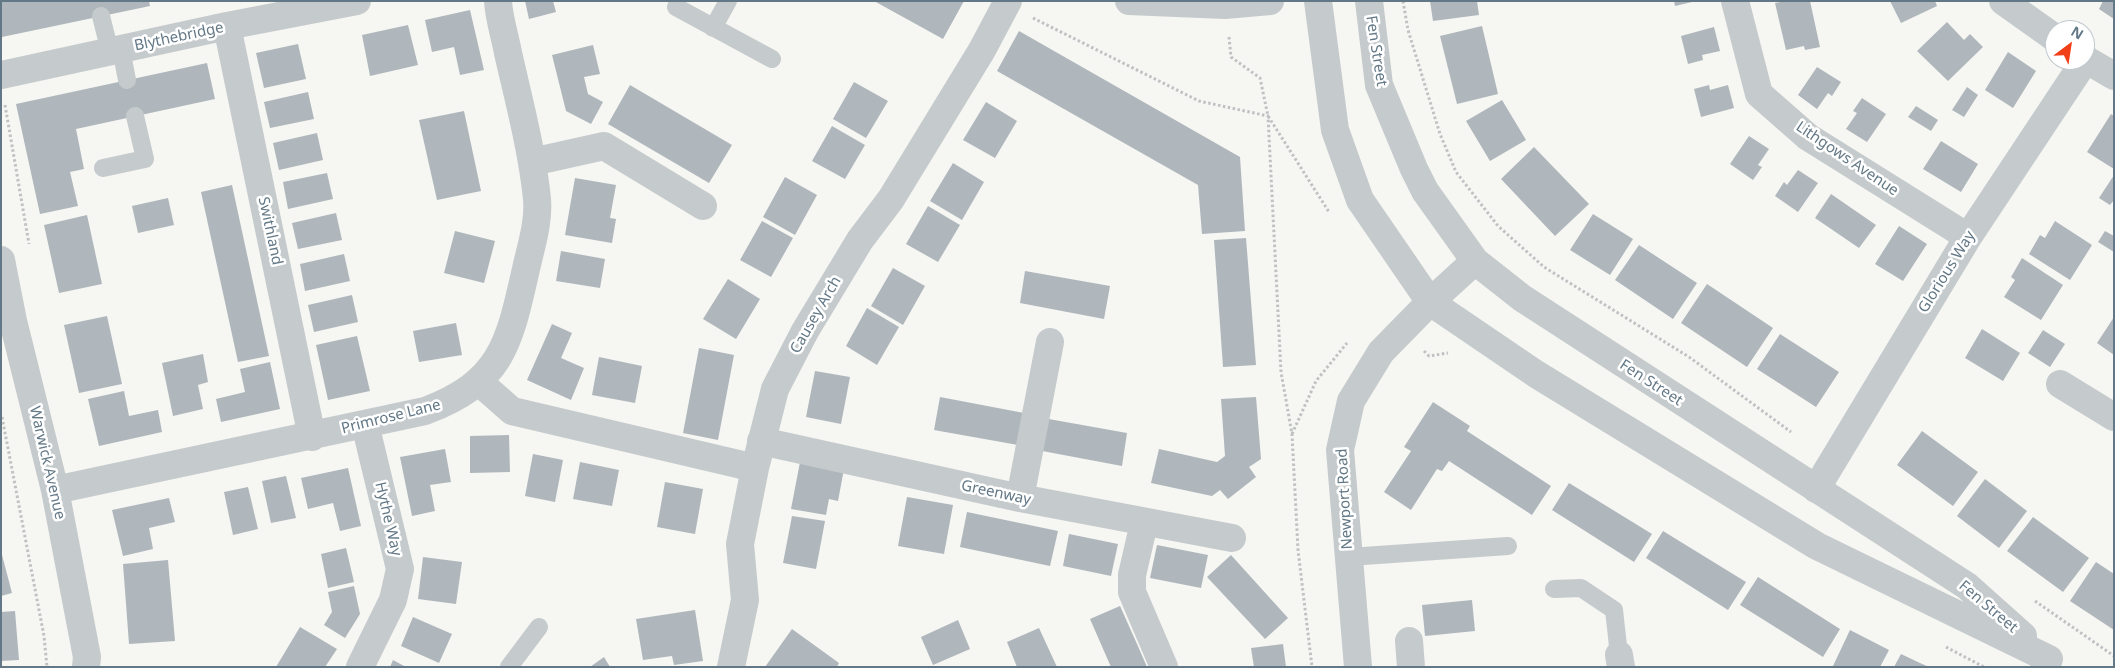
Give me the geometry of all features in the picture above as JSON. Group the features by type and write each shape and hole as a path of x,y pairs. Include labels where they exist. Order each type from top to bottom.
{"street":[{"name":"Blythebridge","path":"1,76 227,26 357,1"},
{"name":"Primrose Lane","path":"55,490 425,411 452,401 479,382 500,356 514,323 537,221 537,200 532,162 498,1"},
{"path":"1129,1 1225,4 1270,1"},
{"path":"1318,1 1336,130 1360,200 1430,302 1536,374 1817,546 2055,663"},
{"name":"Fen Street","path":"1369,1 1379,85 1425,191 1475,261 1522,298 1967,586 2055,663"},
{"name":"Lithgows Avenue","path":"1735,1 1759,94 1808,137 1968,237"},
{"path":"2003,1 2045,31"},
{"name":"Causey Arch","path":"731,667 745,600 740,544 755,468 774,389 805,331 860,240 891,199 1007,3"},
{"name":"Swithland","path":"227,26 312,436"},
{"path":"2095,65 2114,76"},
{"name":"Glorious Way","path":"1816,489 1968,237 2078,70"},
{"path":"532,162 604,146 703,206"},
{"name":"Warwick Avenue","path":"1,260 13,321 55,490 88,658 86,667"},
{"name":"Newport Road","path":"1358,667 1340,450 1351,401 1381,352 1430,302 1475,261"},
{"path":"1020,498 1050,342"},
{"path":"479,382 512,411 755,468"},
{"path":"2060,384 2114,417"},
{"name":"Hythe Way","path":"360,667 393,600 400,569 365,424"},
{"name":"Greenway","path":"761,441 1020,498 1144,523 1232,538"},
{"path":"1144,523 1132,575 1132,592 1164,667"}],"lane":[{"path":"713,28 728,1"},
{"path":"676,7 772,58"},
{"path":"102,16 127,80"},
{"path":"103,168 145,159 135,116"},
{"path":"1349,558 1508,546"},
{"path":"1554,589 1581,588 1614,610 1620,661"},
{"path":"509,667 539,627"}],"path":[{"path":"1403,1 1411,39 1440,134 1456,172 1498,226 1544,267 1689,357 1792,432"},
{"path":"1007,3 1199,101 1268,116"},
{"path":"1225,4 1231,57 1260,78 1268,116 1281,372 1292,434 1298,550 1312,667"},
{"path":"1,413 44,636 47,667"},
{"path":"2033,600 2114,656"}],"building":[{"path":"1,1 149,1 150,6 2,37"},
{"path":"525,1 553,1 556,12 529,19"},
{"path":"874,1 964,1 943,39"},
{"path":"1430,1 1477,1 1479,15 1433,21"},
{"path":"1674,1 1692,1 1692,2 1675,6"},
{"path":"1810,1 1820,47 1805,50 1804,46 1786,50 1775,3"},
{"path":"1890,1 1935,1 1937,6 1901,23"},
{"path":"2103,1 2114,1 2114,19 2099,9"},
{"path":"470,10 484,70 460,75 454,47 432,52 425,20"},
{"path":"1947,22 1964,40 1970,34 1983,47 1948,81 1917,51"},
{"path":"408,25 418,65 370,76 362,35"},
{"path":"1482,26 1498,94 1457,104 1440,36"},
{"path":"1714,27 1720,51 1702,55 1703,60 1688,64 1681,36"},
{"path":"1019,31 1240,157 1245,231 1202,234 1198,185 997,71"},
{"path":"298,44 306,79 264,88 256,53"},
{"path":"593,45 600,74 584,77 588,94 603,102 591,124 566,111 552,55"},
{"path":"2008,52 2036,71 2013,108 1985,90"},
{"path":"207,63 215,99 76,129 84,169 70,172 78,206 40,214 16,104"},
{"path":"1817,67 1841,82 1832,96 1828,93 1817,109 1798,95"},
{"path":"854,82 888,101 866,138 833,119"},
{"path":"630,85 732,145 709,183 608,124"},
{"path":"1709,85 1710,90 1728,85 1734,108 1701,117 1694,89"},
{"path":"1967,87 1978,95 1964,117 1952,110"},
{"path":"308,92 314,119 270,128 264,102"},
{"path":"1862,98 1886,114 1867,142 1846,129 1857,113 1853,111"},
{"path":"1502,100 1526,140 1490,161 1466,121"},
{"path":"986,102 1017,121 995,158 963,140"},
{"path":"1916,106 1938,120 1931,131 1908,117"},
{"path":"464,111 481,191 437,200 419,120"},
{"path":"2111,114 2114,116 2114,169 2087,152"},
{"path":"832,126 865,145 845,179 812,161"},
{"path":"317,133 323,160 279,170 273,143"},
{"path":"1749,136 1769,149 1758,165 1762,167 1753,180 1730,164"},
{"path":"1941,141 1978,164 1961,192 1923,169"},
{"path":"1534,147 1589,204 1555,236 1501,179"},
{"path":"953,163 984,182 962,220 930,201"},
{"path":"1798,170 1818,183 1798,212 1775,196 1784,182 1787,185"},
{"path":"327,173 333,199 288,209 283,182"},
{"path":"2114,175 2114,200 2110,205 2099,198"},
{"path":"785,177 817,195 795,235 763,217"},
{"path":"575,178 616,185 610,218 616,219 612,243 565,235"},
{"path":"232,185 269,356 238,362 201,192"},
{"path":"1831,194 1876,225 1859,248 1815,218"},
{"path":"168,198 174,225 138,233 132,206"},
{"path":"928,206 960,225 938,262 906,244"},
{"path":"336,213 342,240 298,249 292,223"},
{"path":"1593,214 1633,239 1610,275 1570,250"},
{"path":"87,215 102,284 59,293 44,225"},
{"path":"762,221 793,238 771,277 740,260"},
{"path":"2055,221 2092,245 2070,280 2029,254 2040,235 2045,238"},
{"path":"1899,226 1927,244 1903,281 1875,264"},
{"path":"455,231 495,241 484,283 444,273"},
{"path":"2105,231 2114,236 2114,252 2098,242"},
{"path":"1246,238 1256,365 1223,367 1214,240"},
{"path":"1639,245 1697,283 1673,319 1615,280"},
{"path":"561,251 605,259 600,288 556,281"},
{"path":"344,254 350,281 305,291 300,264"},
{"path":"2022,258 2063,285 2041,320 2004,297 2015,280 2011,277"},
{"path":"893,268 925,286 903,325 871,306"},
{"path":"1025,271 1110,286 1104,319 1020,303"},
{"path":"728,279 760,299 736,339 703,319"},
{"path":"1707,284 1773,328 1747,367 1681,323"},
{"path":"352,295 358,322 314,332 308,305"},
{"path":"867,308 899,327 877,365 846,346"},
{"path":"107,316 122,384 79,393 64,325"},
{"path":"2114,317 2114,355 2097,343"},
{"path":"456,323 462,355 419,362 413,331"},
{"path":"552,324 572,333 561,358 584,368 571,400 527,380"},
{"path":"1982,329 2020,353 2003,381 1965,358"},
{"path":"2043,330 2065,344 2050,367 2028,353"},
{"path":"1780,334 1839,372 1816,407 1757,369"},
{"path":"357,336 370,391 328,400 316,345"},
{"path":"699,348 734,355 718,440 683,433"},
{"path":"203,354 208,382 198,385 203,409 173,416 162,363"},
{"path":"599,357 642,366 635,403 592,395"},
{"path":"270,362 280,409 221,422 216,399 245,392 240,369"},
{"path":"815,371 850,377 841,424 806,417"},
{"path":"124,391 129,416 158,410 162,432 99,446 88,399"},
{"path":"940,397 1024,413 1018,445 934,430"},
{"path":"1256,397 1261,459 1249,467 1256,477 1228,499 1220,490 1212,496 1151,483 1159,449 1217,462 1225,456 1221,399"},
{"path":"1433,402 1470,426 1467,431 1551,486 1532,515 1449,461 1442,471 1437,469 1411,510 1384,492 1411,451 1404,447"},
{"path":"1043,418 1127,433 1122,466 1037,450"},
{"path":"1922,431 1978,472 1953,506 1897,465"},
{"path":"509,435 510,472 470,473 470,436"},
{"path":"445,449 451,482 430,485 435,511 412,516 400,457"},
{"path":"533,454 563,460 555,502 525,496"},
{"path":"580,462 619,470 612,506 573,499"},
{"path":"800,462 844,469 838,501 829,499 826,515 791,509"},
{"path":"348,468 361,526 340,531 333,503 308,509 301,478"},
{"path":"286,476 296,518 271,523 262,481"},
{"path":"1985,479 2027,511 1999,548 1957,516"},
{"path":"665,482 703,489 695,534 657,527"},
{"path":"1569,483 1652,534 1634,562 1552,510"},
{"path":"248,487 258,529 233,535 224,492"},
{"path":"907,497 953,505 944,554 898,546"},
{"path":"169,498 175,522 149,528 153,549 123,556 112,510"},
{"path":"967,512 1058,531 1050,566 960,547"},
{"path":"792,516 825,521 816,569 783,563"},
{"path":"2033,517 2089,558 2063,592 2007,551"},
{"path":"1663,531 1746,582 1728,610 1646,558"},
{"path":"1069,534 1118,544 1111,576 1063,566"},
{"path":"1157,545 1208,555 1201,588 1150,578"},
{"path":"346,548 354,582 328,588 321,554"},
{"path":"1,551 12,593 1,596"},
{"path":"1231,555 1288,618 1265,639 1207,577"},
{"path":"423,557 462,562 456,604 418,599"},
{"path":"168,560 175,641 129,644 123,564"},
{"path":"2096,562 2114,574 2114,630 2070,601"},
{"path":"1758,577 1840,629 1823,657 1740,605"},
{"path":"354,586 360,614 345,638 324,625 332,612 328,592"},
{"path":"1472,600 1475,631 1425,636 1422,605"},
{"path":"1120,606 1147,667 1111,667 1090,619"},
{"path":"695,610 703,661 674,665 672,656 643,660 636,619"},
{"path":"15,611 19,660 1,661 1,612"},
{"path":"413,617 452,634 439,663 401,646"},
{"path":"958,620 970,649 933,665 921,637"},
{"path":"300,627 337,649 325,667 276,667"},
{"path":"1039,628 1057,667 1017,667 1007,642"},
{"path":"792,629 839,663 837,667 765,667"},
{"path":"1850,630 1889,650 1880,667 1833,666"},
{"path":"1283,644 1286,667 1254,667 1251,648"},
{"path":"1901,654 1920,663 1929,667 1894,667"},
{"path":"604,657 610,667 590,667"},
{"path":"393,660 406,667 390,667"}]}
